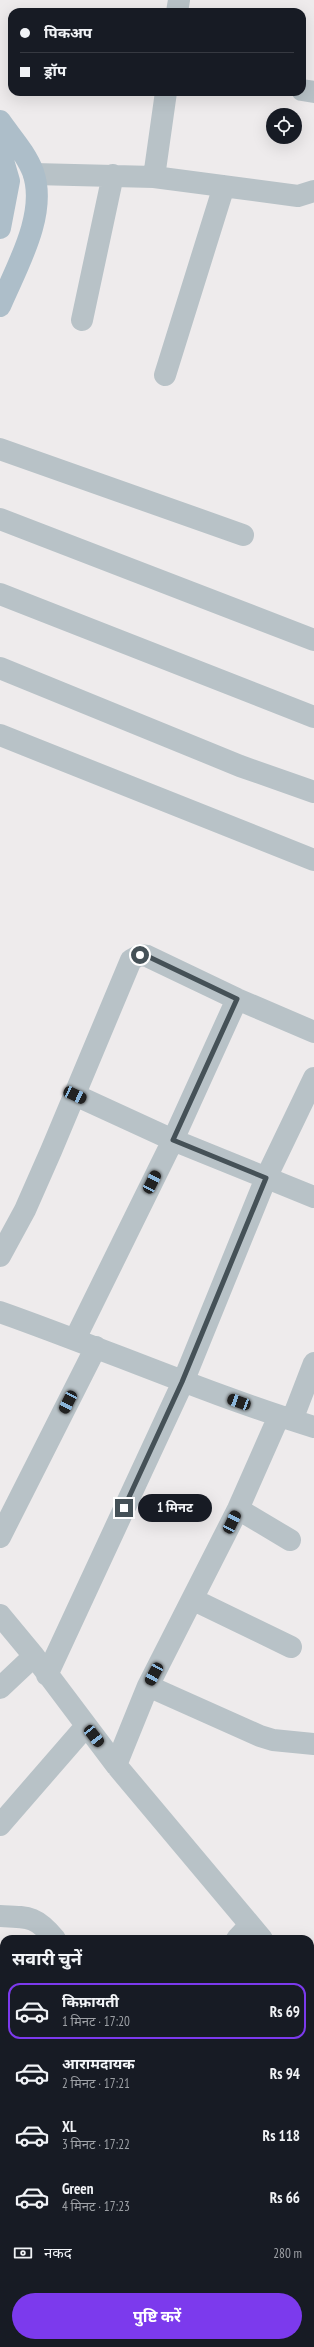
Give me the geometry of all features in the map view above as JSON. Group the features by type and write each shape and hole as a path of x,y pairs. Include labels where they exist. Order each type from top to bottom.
{"main road":[{"path":"0,121 28,160 34,174 37,199 30,235 0,306"},
{"path":"0,150 9,181 0,228"}],"street":[{"path":"154,177 165,96"},
{"path":"34,174 154,177 298,196 314,191"},
{"path":"82,320 113,175"},
{"path":"165,375 224,186"},
{"path":"0,449 243,535"},
{"path":"0,519 314,640"},
{"path":"0,594 314,717"},
{"path":"0,668 240,766 314,792"},
{"path":"0,735 314,860"},
{"path":"0,1256 25,1210 75,1095 130,960 140,955 147,956 237,999 314,1032"},
{"path":"75,1339 173,1140 237,999"},
{"path":"47,1675 182,1382 266,1178 314,1078"},
{"path":"75,1095 173,1140 314,1197"},
{"path":"0,1312 75,1339 182,1382 314,1427"},
{"path":"0,1537 96,1348"},
{"path":"116,1765 148,1686 194,1600 238,1509 314,1363"},
{"path":"238,1509 290,1540"},
{"path":"194,1600 291,1647"},
{"path":"0,1615 34,1656 116,1765 250,1934"},
{"path":"0,1688 34,1656"},
{"path":"148,1686 260,1736 273,1740 314,1744"},
{"path":"0,1824 86,1726"},
{"path":"0,1916 31,1918 40,1923 51,1935"}],"route":[{"path":"124,1508 182,1382 266,1178 173,1140 237,999 147,956 140,955"}]}
